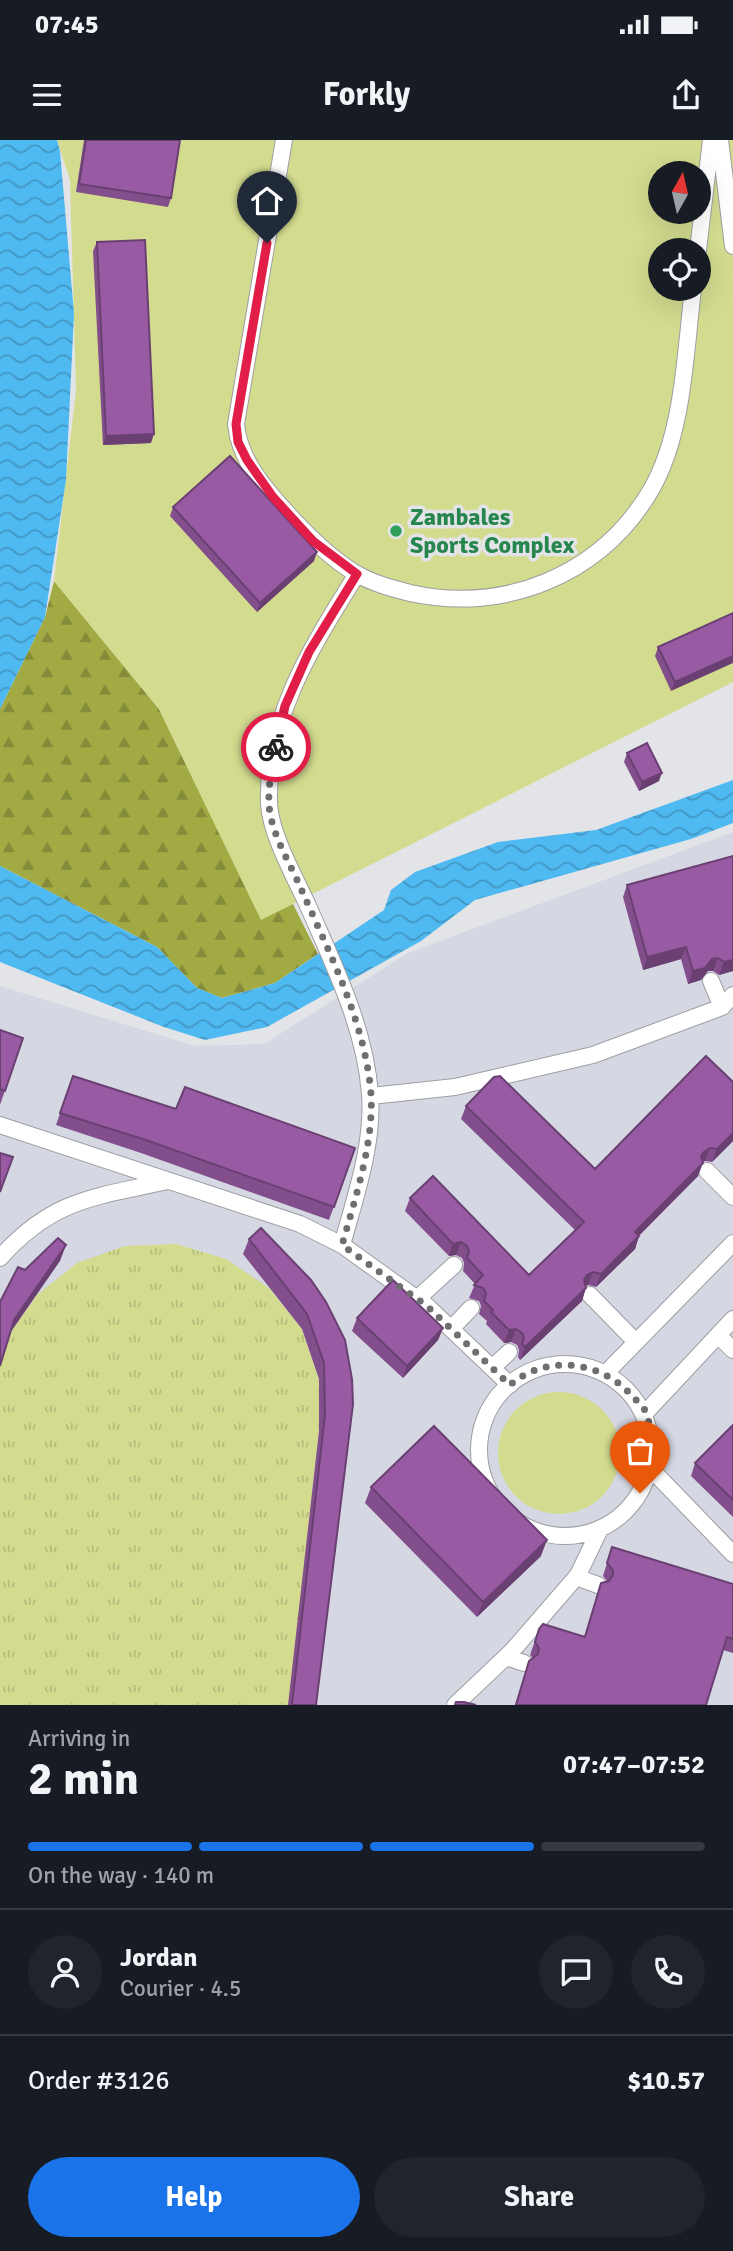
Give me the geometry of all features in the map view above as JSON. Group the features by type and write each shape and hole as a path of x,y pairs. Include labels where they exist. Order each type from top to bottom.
{"lane":[{"path":"284,140 236,424 238,442 273,497 313,541 357,574 388,588 451,599 486,598 520,591 555,579 584,562 624,526 651,491 668,454 677,414 691,301"},
{"path":"699,238 711,140"},
{"path":"720,140 733,246"},
{"path":"342,1245 362,1175 367,1146 371,1096 363,1047 344,987 277,836 269,806 273,757 285,706 304,663 357,574"},
{"path":"371,1096 454,1087 593,1055 728,1001 711,981"},
{"path":"0,1125 300,1224 342,1245 417,1299 440,1325 510,1385"},
{"path":"707,1171 733,1197"},
{"path":"0,1258 16,1240 50,1213 89,1197 170,1180"},
{"path":"605,1374 733,1243"},
{"path":"417,1299 454,1265"},
{"path":"590,1295 636,1342"},
{"path":"440,1325 471,1308"},
{"path":"646,1412 733,1319"},
{"path":"718,1335 733,1350"},
{"path":"492,1368 509,1352"},
{"path":"577,1365 605,1374 626,1389 646,1412 652,1441 650,1468 640,1493 623,1514 600,1529 574,1536 547,1535 522,1525 500,1508 485,1483 478,1453 482,1423 497,1397 519,1377 547,1366 577,1365"},
{"path":"650,1468 733,1554"},
{"path":"455,1705 506,1657 576,1577 600,1529"},
{"path":"576,1577 598,1584"},
{"path":"506,1657 524,1663"}],"shaded area":[{"path":"733,832 733,1705 0,1705 0,986 195,1046 264,1044 408,953"}],"green space":[{"name":"Zambales Sports Complex","path":"57,140 733,140 733,682 261,920 159,709 54,581 76,390 70,180"},
{"path":"54,581 159,709 261,919 293,904 318,954 275,983 222,998 197,988 157,947 0,866 0,709 45,617"},
{"path":"176,1244 226,1259 269,1288 302,1329 319,1379 319,1431 289,1705 0,1705 0,1363 8,1336 37,1295 77,1263 125,1246"},
{"path":"559,1392 582,1397 602,1410 615,1430 620,1453 615,1476 602,1496 582,1509 559,1514 536,1509 516,1496 503,1476 498,1453 503,1430 516,1410 536,1397"}],"water":[{"path":"0,140 57,140 74,314 66,480 45,617 0,709"},
{"path":"733,780 733,823 691,839 475,900 421,941 267,1027 205,1040 164,1027 0,962 0,866 157,947 197,988 222,998 275,983 384,910 391,890 415,872 498,842 596,830"}],"building":[{"path":"86,140 180,140 171,198 79,184"},
{"path":"145,240 154,434 106,436 97,242"},
{"path":"230,456 317,552 260,603 173,507"},
{"path":"733,613 733,656 675,682 658,647"},
{"path":"647,743 662,773 642,782 627,753"},
{"path":"733,856 733,960 724,962 718,958 712,959 705,968 693,971 686,947 647,957 627,885"},
{"path":"0,1030 23,1038 5,1091 0,1089"},
{"path":"706,1056 733,1082 733,1133 717,1149 710,1148 704,1152 701,1156 703,1163 635,1232 639,1236 601,1274 593,1272 587,1275 584,1280 586,1288 525,1347 522,1344 522,1333 516,1329 509,1330 491,1312 493,1310 484,1301 486,1293 483,1288 474,1285 483,1275 467,1258 467,1246 461,1242 453,1244 410,1198 433,1176 529,1275 584,1222 466,1106 494,1077 500,1076 595,1169"},
{"path":"73,1076 176,1109 185,1087 355,1148 334,1207 146,1140 60,1113"},
{"path":"0,1153 13,1157 0,1192"},
{"path":"261,1228 311,1280 326,1302 345,1340 352,1379 353,1404 316,1705 292,1705 325,1415 324,1363 307,1314 249,1239"},
{"path":"58,1238 66,1245 14,1320 0,1366 0,1302 18,1267 25,1270"},
{"path":"393,1280 443,1328 407,1366 357,1318"},
{"path":"733,1425 733,1500 695,1463"},
{"path":"434,1426 547,1540 483,1602 371,1487"},
{"path":"612,1547 733,1584 733,1639 727,1637 706,1705 516,1705 529,1661 538,1654 539,1648 535,1642 543,1624 585,1637 601,1583 609,1581 613,1575 613,1570 607,1563"},
{"path":"456,1702 464,1702 476,1705 455,1705"}],"way so far":[{"path":"276,747 269,806 277,836 344,987 363,1047 371,1096 362,1175 342,1245 427,1306 510,1385 519,1377 547,1366 577,1365 605,1374 626,1389 646,1412 652,1441 650,1468 640,1493"}],"place":[{"name":"Zambales Sports Complex","path":"396,531"}],"route":[{"path":"267,243 236,424 238,442 273,497 313,541 357,574 309,652 285,706 276,747"}]}
